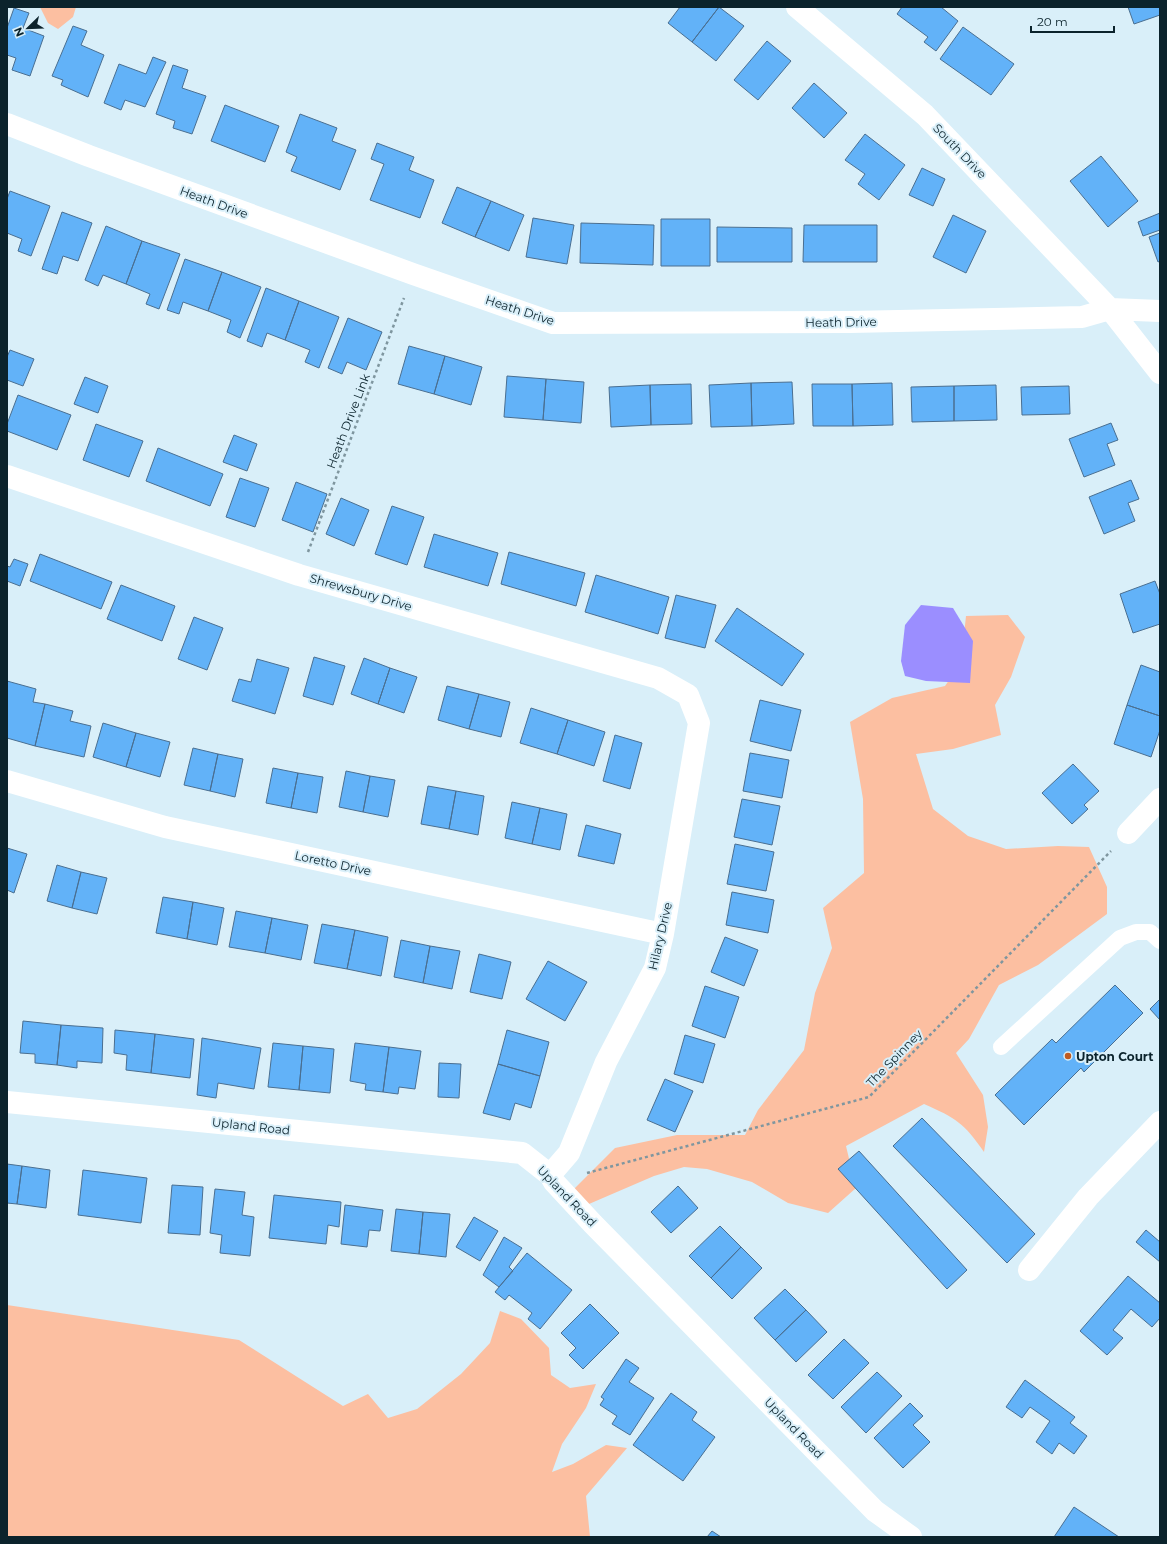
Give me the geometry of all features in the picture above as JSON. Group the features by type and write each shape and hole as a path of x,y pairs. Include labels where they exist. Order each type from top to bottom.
{"street":[{"name":"South Drive","path":"797,7 925,115 1110,309 1160,373"},
{"name":"Heath Drive","path":"7,124 89,156 414,274 554,323 850,322 1082,317 1110,309 1160,311"},
{"name":"Shrewsbury Drive","path":"7,476 299,574 658,678 688,695 699,723"},
{"name":"Hilary Drive","path":"552,1179 569,1152 606,1062 655,968 663,934 699,723"},
{"name":"Loretto Drive","path":"7,781 165,827 663,934"},
{"path":"1128,833 1160,799"},
{"name":"Upland Road","path":"7,1102 522,1152 552,1179 875,1511 911,1537"},
{"path":"1029,1270 1088,1197 1160,1122"}],"lane":[{"path":"1001,1046 1120,938 1136,932 1150,932 1160,941"}],"path":[{"name":"Heath Drive Link","path":"299,574 414,274"},
{"name":"The Spinney","path":"552,1179 869,1097 1128,833"}],"shaded area":[{"path":"40,7 76,7 73,17 58,29 48,23"},
{"path":"921,605 953,608 973,641 970,683 926,681 905,676 901,661 905,625"},
{"path":"1008,615 1025,637 1011,677 995,705 1001,735 953,749 916,754 933,809 968,836 1006,849 1058,846 1089,847 1107,887 1107,914 1038,965 999,985 969,1039 956,1053 983,1095 988,1127 984,1152 971,1134 958,1122 944,1113 924,1104 846,1146 856,1188 828,1213 788,1203 752,1182 707,1169 684,1167 654,1176 582,1207 569,1194 615,1148 677,1135 745,1135 758,1110 804,1050 815,993 832,948 823,908 864,873 863,799 850,722 892,698 945,686 961,663 966,616"},
{"path":"7,1305 239,1340 343,1406 368,1394 388,1418 417,1409 461,1374 490,1343 500,1311 521,1319 549,1348 551,1375 570,1388 596,1384 586,1408 562,1444 552,1472 573,1464 606,1445 627,1448 586,1496 590,1537 7,1537"}],"building":[{"path":"680,7 719,7 692,42 668,23"},
{"path":"719,7 744,26 716,61 692,42"},
{"path":"902,7 941,7 958,21 936,51 924,42 928,37 897,14"},
{"path":"1128,7 1160,7 1160,15 1134,24"},
{"path":"14,8 29,13 23,28 44,36 30,76 12,70 16,58 7,55 7,28"},
{"path":"73,26 87,31 81,45 104,55 88,97 61,85 63,80 52,76"},
{"path":"963,27 1014,64 991,95 940,59"},
{"path":"767,41 791,61 758,100 734,80"},
{"path":"153,57 166,62 145,107 125,100 121,110 104,103 119,64 146,74"},
{"path":"173,65 188,70 182,88 206,96 192,134 173,128 175,121 156,114"},
{"path":"814,83 847,113 824,138 792,108"},
{"path":"225,105 279,126 265,162 211,141"},
{"path":"300,114 337,128 332,141 356,150 340,190 291,171 297,157 286,152"},
{"path":"865,134 905,165 879,200 858,184 865,174 845,160"},
{"path":"377,143 414,157 409,170 434,180 420,218 370,200 384,164 371,159"},
{"path":"1101,156 1138,201 1108,227 1070,181"},
{"path":"922,168 945,179 933,206 909,195"},
{"path":"457,187 491,201 475,237 442,223"},
{"path":"10,191 50,206 31,256 18,251 22,239 7,233 7,199"},
{"path":"491,201 524,215 509,251 475,237"},
{"path":"62,212 92,223 78,261 63,256 57,274 42,269"},
{"path":"1160,213 1160,230 1143,236 1138,222"},
{"path":"953,215 986,231 966,273 933,257"},
{"path":"533,218 574,225 567,264 526,257"},
{"path":"661,219 710,219 710,266 661,266"},
{"path":"581,223 654,225 653,265 580,263"},
{"path":"804,225 877,225 877,262 803,262"},
{"path":"106,226 142,241 126,284 103,275 98,286 85,280"},
{"path":"717,227 792,228 792,262 717,262"},
{"path":"1160,233 1160,261 1158,262 1149,237"},
{"path":"142,241 180,254 159,309 146,304 150,294 126,284"},
{"path":"185,259 222,272 208,311 183,302 179,314 167,310"},
{"path":"222,272 261,287 240,338 227,332 231,320 208,311"},
{"path":"266,288 299,301 285,340 267,333 262,347 247,341"},
{"path":"299,301 339,317 319,368 305,362 310,350 285,340"},
{"path":"348,318 382,332 366,370 347,362 342,374 328,368"},
{"path":"409,346 445,356 434,394 398,384"},
{"path":"10,350 34,359 23,386 7,380 7,357"},
{"path":"445,356 482,367 471,405 434,394"},
{"path":"507,376 546,379 543,420 504,417"},
{"path":"85,377 108,386 98,413 74,404"},
{"path":"546,379 584,382 581,423 543,420"},
{"path":"792,382 794,424 752,426 751,383"},
{"path":"751,383 752,426 711,427 709,385"},
{"path":"892,383 893,425 853,426 852,384"},
{"path":"691,384 692,424 651,425 650,385"},
{"path":"812,384 852,384 853,426 813,426"},
{"path":"650,385 651,425 611,427 609,387"},
{"path":"996,385 997,420 954,421 954,386"},
{"path":"954,386 954,421 912,422 911,387"},
{"path":"1069,386 1070,414 1022,415 1021,387"},
{"path":"18,395 71,415 57,450 7,431 7,424"},
{"path":"1111,423 1118,440 1107,444 1115,465 1084,477 1069,439"},
{"path":"96,424 143,441 129,477 83,460"},
{"path":"234,435 257,444 247,471 223,462"},
{"path":"158,448 223,474 210,506 146,481"},
{"path":"240,478 269,488 255,527 226,517"},
{"path":"1131,480 1139,499 1128,503 1135,521 1104,534 1089,497"},
{"path":"296,482 327,494 313,532 282,520"},
{"path":"341,498 369,510 354,546 326,534"},
{"path":"392,506 424,517 407,565 375,554"},
{"path":"434,534 498,553 488,586 424,567"},
{"path":"509,552 585,573 576,606 501,584"},
{"path":"40,554 112,582 101,609 30,581"},
{"path":"14,559 28,564 20,586 7,581 7,566 10,567"},
{"path":"596,575 669,597 658,634 585,612"},
{"path":"1155,581 1160,594 1160,624 1133,633 1120,594"},
{"path":"121,585 175,606 162,641 107,619"},
{"path":"676,595 716,605 705,648 665,638"},
{"path":"737,608 804,654 782,686 715,641"},
{"path":"194,617 223,628 207,670 178,659"},
{"path":"314,657 345,666 333,705 303,696"},
{"path":"364,658 390,668 378,704 351,694"},
{"path":"257,659 289,668 275,714 232,701 239,679 251,682"},
{"path":"1141,665 1160,672 1160,716 1127,705"},
{"path":"390,668 417,677 404,713 378,704"},
{"path":"7,681 36,689 33,702 45,704 35,746 7,738"},
{"path":"447,686 479,694 469,729 438,720"},
{"path":"479,694 510,702 501,737 469,729"},
{"path":"760,700 801,710 791,751 750,741"},
{"path":"45,704 73,711 70,721 91,726 84,757 35,746"},
{"path":"1127,705 1160,716 1160,730 1151,757 1114,744"},
{"path":"531,708 568,720 557,754 520,743"},
{"path":"568,720 605,732 594,766 557,754"},
{"path":"103,723 136,733 126,767 93,757"},
{"path":"136,733 170,742 160,777 126,767"},
{"path":"615,735 642,743 630,789 603,781"},
{"path":"193,748 218,754 210,791 184,785"},
{"path":"750,753 789,760 782,798 743,791"},
{"path":"218,754 243,759 235,797 210,791"},
{"path":"1073,764 1099,791 1084,805 1088,809 1072,824 1042,793"},
{"path":"273,768 298,773 291,808 266,803"},
{"path":"346,771 370,776 363,812 339,807"},
{"path":"298,773 323,777 317,813 291,808"},
{"path":"370,776 395,780 388,817 363,812"},
{"path":"428,786 456,791 449,829 421,824"},
{"path":"456,791 484,796 478,835 449,829"},
{"path":"742,799 780,806 772,845 734,837"},
{"path":"512,802 540,808 532,844 505,838"},
{"path":"540,808 567,814 560,850 532,844"},
{"path":"586,825 621,834 614,864 578,856"},
{"path":"735,844 774,852 766,891 727,884"},
{"path":"7,848 27,854 14,893 7,890"},
{"path":"57,865 81,872 72,908 47,901"},
{"path":"81,872 107,878 97,914 72,908"},
{"path":"732,892 774,900 768,933 726,925"},
{"path":"163,897 193,902 187,939 156,933"},
{"path":"193,902 224,908 217,945 187,939"},
{"path":"236,911 272,918 265,953 229,947"},
{"path":"272,918 308,925 301,960 265,953"},
{"path":"322,924 355,930 347,969 314,963"},
{"path":"355,930 388,937 381,976 347,969"},
{"path":"725,937 758,950 744,986 711,972"},
{"path":"401,940 430,946 423,983 394,977"},
{"path":"430,946 460,951 452,989 423,983"},
{"path":"479,954 511,962 502,999 470,992"},
{"path":"548,961 587,982 565,1021 526,999"},
{"name":"Upton Court","path":"1115,985 1143,1013 1084,1072 1081,1068 1024,1125 995,1095 1052,1039 1056,1043"},
{"path":"705,986 739,997 725,1038 692,1026"},
{"name":"Upton Court","path":"1160,999 1160,1020 1150,1009"},
{"path":"23,1021 61,1025 57,1065 35,1063 35,1054 20,1053"},
{"path":"61,1025 103,1028 102,1063 77,1061 77,1068 57,1065"},
{"path":"115,1030 155,1034 151,1073 126,1070 127,1055 114,1053"},
{"path":"507,1030 549,1042 540,1076 498,1064"},
{"path":"155,1034 194,1039 190,1078 151,1073"},
{"path":"685,1035 715,1044 703,1083 674,1074"},
{"path":"202,1038 261,1048 254,1089 218,1083 216,1098 197,1095"},
{"path":"273,1043 303,1046 299,1090 268,1087"},
{"path":"355,1043 389,1047 383,1092 365,1090 366,1084 350,1081"},
{"path":"303,1046 334,1049 330,1093 299,1090"},
{"path":"389,1047 421,1051 415,1089 399,1087 398,1094 383,1092"},
{"path":"439,1063 461,1064 459,1098 438,1097"},
{"path":"498,1064 540,1076 531,1108 515,1103 510,1120 483,1113"},
{"path":"665,1079 693,1091 675,1132 647,1120"},
{"path":"922,1118 1035,1234 1007,1263 893,1146"},
{"path":"859,1151 967,1270 947,1289 838,1169"},
{"path":"7,1164 22,1166 17,1204 7,1203"},
{"path":"22,1166 50,1170 46,1208 17,1204"},
{"path":"83,1170 147,1178 141,1223 78,1215"},
{"path":"172,1185 203,1187 200,1235 168,1233"},
{"path":"678,1186 698,1208 671,1233 651,1212"},
{"path":"215,1189 245,1192 242,1215 254,1217 250,1256 220,1253 222,1235 210,1233"},
{"path":"274,1195 341,1202 339,1227 328,1225 326,1244 269,1238"},
{"path":"345,1205 383,1210 380,1231 369,1230 367,1247 341,1244"},
{"path":"396,1209 423,1212 419,1254 391,1251"},
{"path":"423,1212 450,1214 446,1257 419,1254"},
{"path":"474,1217 498,1231 480,1261 456,1247"},
{"path":"720,1226 741,1247 711,1278 689,1256"},
{"path":"1146,1230 1160,1242 1160,1262 1136,1242"},
{"path":"504,1237 522,1248 509,1267 513,1271 499,1287 483,1275"},
{"path":"741,1247 762,1268 732,1299 711,1278"},
{"path":"527,1253 572,1290 540,1329 528,1319 532,1313 509,1295 505,1300 495,1292"},
{"path":"1128,1276 1160,1303 1160,1318 1152,1327 1131,1309 1113,1330 1123,1338 1107,1355 1080,1331"},
{"path":"785,1289 806,1310 775,1340 754,1318"},
{"path":"590,1304 619,1333 583,1369 569,1355 576,1348 561,1333"},
{"path":"806,1310 827,1332 796,1362 775,1340"},
{"path":"844,1339 869,1363 833,1399 808,1375"},
{"path":"626,1359 639,1368 629,1382 654,1398 630,1435 612,1424 617,1416 600,1405 604,1399 601,1397"},
{"path":"877,1372 902,1396 866,1433 841,1407"},
{"path":"1025,1380 1075,1417 1070,1423 1087,1436 1074,1454 1059,1443 1052,1454 1036,1442 1050,1421 1030,1407 1022,1418 1006,1407"},
{"path":"671,1393 697,1412 692,1420 715,1437 683,1481 633,1445"},
{"path":"910,1403 923,1416 913,1425 930,1442 903,1468 874,1438"},
{"path":"1074,1507 1119,1537 1054,1537"},
{"path":"712,1531 721,1537 707,1537"}],"place":[{"name":"Upton Court","path":"1068,1056"}]}
